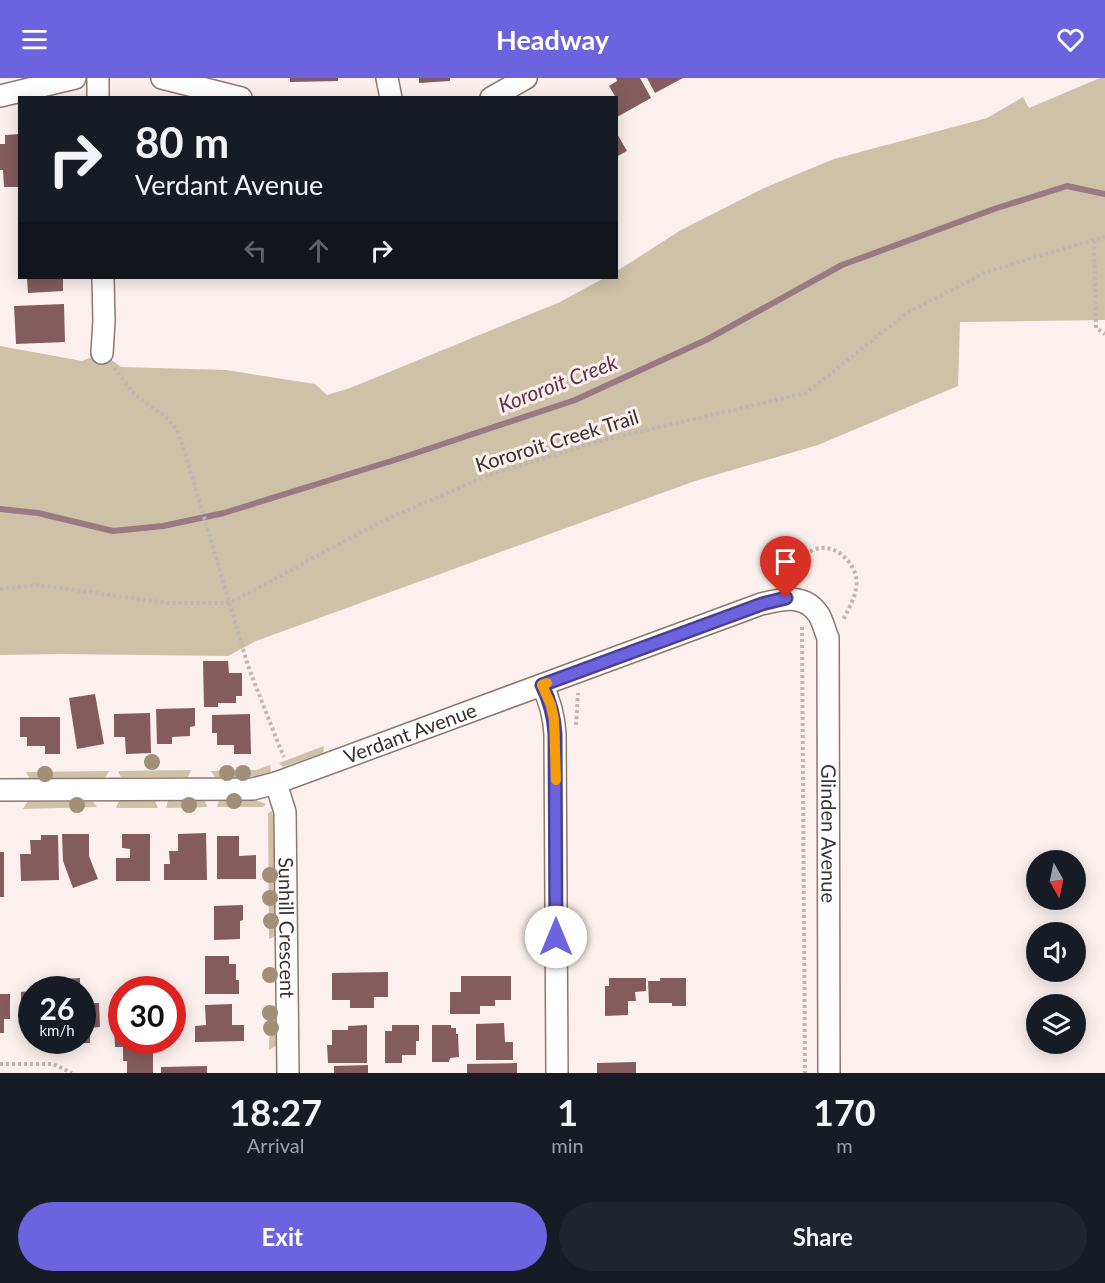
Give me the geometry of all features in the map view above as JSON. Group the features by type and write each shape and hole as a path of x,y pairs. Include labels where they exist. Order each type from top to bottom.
{"street":[{"path":"0,96 75,78"},
{"path":"98,78 98,96"},
{"path":"162,78 233,96"},
{"path":"382,96 386,78"},
{"path":"386,78 390,96"},
{"path":"494,96 526,78"},
{"path":"102,353 103,279"},
{"name":"Verdant Avenue","path":"0,790 253,789 276,783 762,604 786,598 804,612"},
{"name":"Glinden Avenue","path":"804,612 818,615 828,638 829,1073"},
{"path":"542,685 551,705 555,734 557,1073"},
{"name":"Sunhill Crescent","path":"276,783 285,812 288,1073"}],"path":[{"name":"Kororoit Creek Trail","path":"0,589 37,585 168,603 230,603 380,522 489,475 600,441 806,393 908,312 984,273 1105,237"},
{"path":"1094,241 1096,328 1105,334"},
{"path":"102,353 135,395 166,417 177,429 223,575 248,666 284,757"},
{"path":"766,582 787,574 813,550 831,549 849,561 856,579 856,589 843,620"},
{"path":"804,612 805,1073"},
{"path":"576,732 577,700 582,688"},
{"path":"0,1064 53,1064 72,1073"}],"shaded area":[{"path":"1100,78 1105,78 1105,320 960,322 958,386 818,445 695,481 256,641 228,656 0,655 0,346 82,361 102,353 121,367 226,370 315,384 327,395 350,388 560,302 602,279 618,279 618,270 681,230 764,188 834,159 987,118 1023,97 1029,108"},
{"path":"324,746 323,753 283,767 279,763"},
{"path":"270,765 271,772 250,777 215,777 211,771 256,770"},
{"path":"191,770 188,777 121,777 118,771"},
{"path":"109,771 105,778 30,779 26,772"},
{"path":"219,800 256,800 266,804 263,807 217,807"},
{"path":"119,801 155,801 158,808 116,808"},
{"path":"168,801 205,801 207,807 166,808"},
{"path":"27,802 93,802 97,807 23,809"},
{"path":"272,811 275,823 276,936 269,939 268,813"},
{"path":"270,1006 276,1009 277,1045 269,1050"}],"building":[{"path":"290,78 338,78 338,81 290,82"},
{"path":"419,78 450,78 450,81 419,83"},
{"path":"616,78 640,78 651,98 618,116 618,96 615,96 609,86 617,81"},
{"path":"647,78 683,78 655,93"},
{"path":"18,134 18,187 4,187 3,170 0,170 0,144 5,144 5,135"},
{"path":"618,135 627,151 618,156"},
{"path":"27,279 63,279 63,291 28,293"},
{"path":"64,304 65,342 16,344 14,306"},
{"path":"203,661 228,661 229,673 242,673 242,696 236,696 236,703 218,703 218,707 204,707"},
{"path":"95,694 104,744 77,749 69,698"},
{"path":"195,708 195,726 190,727 190,736 172,737 172,744 157,744 156,709"},
{"path":"150,713 151,753 126,754 125,737 114,737 114,714"},
{"path":"250,714 251,754 234,754 234,745 217,745 217,733 212,733 212,715"},
{"path":"20,717 60,717 60,754 45,754 45,746 27,746 27,737 20,737"},
{"path":"206,833 207,880 164,880 164,864 170,864 169,851 178,851 178,834"},
{"path":"62,834 89,834 89,856 98,879 73,888 63,861"},
{"path":"122,834 150,834 150,881 116,881 116,858 130,858 130,849 122,848"},
{"path":"41,835 58,835 59,880 21,881 20,854 31,854 30,840 41,840"},
{"path":"217,836 239,836 239,856 256,855 256,879 217,879"},
{"path":"0,852 4,852 4,897 0,897"},
{"path":"243,905 240,939 214,940 214,906"},
{"path":"205,956 229,956 229,964 236,964 239,994 205,994"},
{"path":"388,972 388,997 374,997 374,1008 350,1008 350,1000 332,1000 332,973"},
{"path":"461,976 511,976 511,1000 495,1000 495,1006 480,1006 480,1014 450,1014 450,992 461,992"},
{"path":"609,978 646,978 646,991 635,992 636,1001 628,1001 628,1015 605,1016 605,986 609,986"},
{"path":"660,978 686,978 686,1006 672,1006 672,1003 649,1003 648,981 660,981"},
{"path":"0,994 10,994 10,1019 4,1019 4,1033 0,1033"},
{"path":"96,1003 99,1003 100,1027 96,1027"},
{"path":"232,1004 232,1025 244,1025 244,1041 195,1042 195,1026 206,1025 205,1005"},
{"path":"504,1023 505,1042 513,1042 513,1060 476,1060 476,1024"},
{"path":"367,1025 367,1063 328,1063 327,1045 332,1045 332,1030 348,1030 348,1026"},
{"path":"392,1025 419,1025 416,1055 402,1055 402,1063 385,1063 385,1031 392,1031"},
{"path":"432,1025 451,1025 451,1028 456,1028 459,1057 450,1058 449,1062 432,1062"},
{"path":"123,1054 153,1054 153,1073 127,1073 127,1061 123,1061"},
{"path":"636,1062 636,1073 597,1073 597,1063"},
{"path":"517,1063 517,1073 467,1073 467,1064"},
{"path":"368,1065 368,1073 334,1073 334,1066"},
{"path":"207,1066 207,1073 161,1073 161,1067"}],"waterway":[{"name":"Kororoit Creek","path":"0,509 38,513 113,531 163,526 224,513 401,458 575,400 706,340 842,265 994,209 1067,186 1105,194"}],"slow traffic":[{"path":"547,683 542,685 551,705 554,719 556,780"}],"route":[{"path":"556,937 555,734 551,705 542,685 762,604 786,598"}]}
